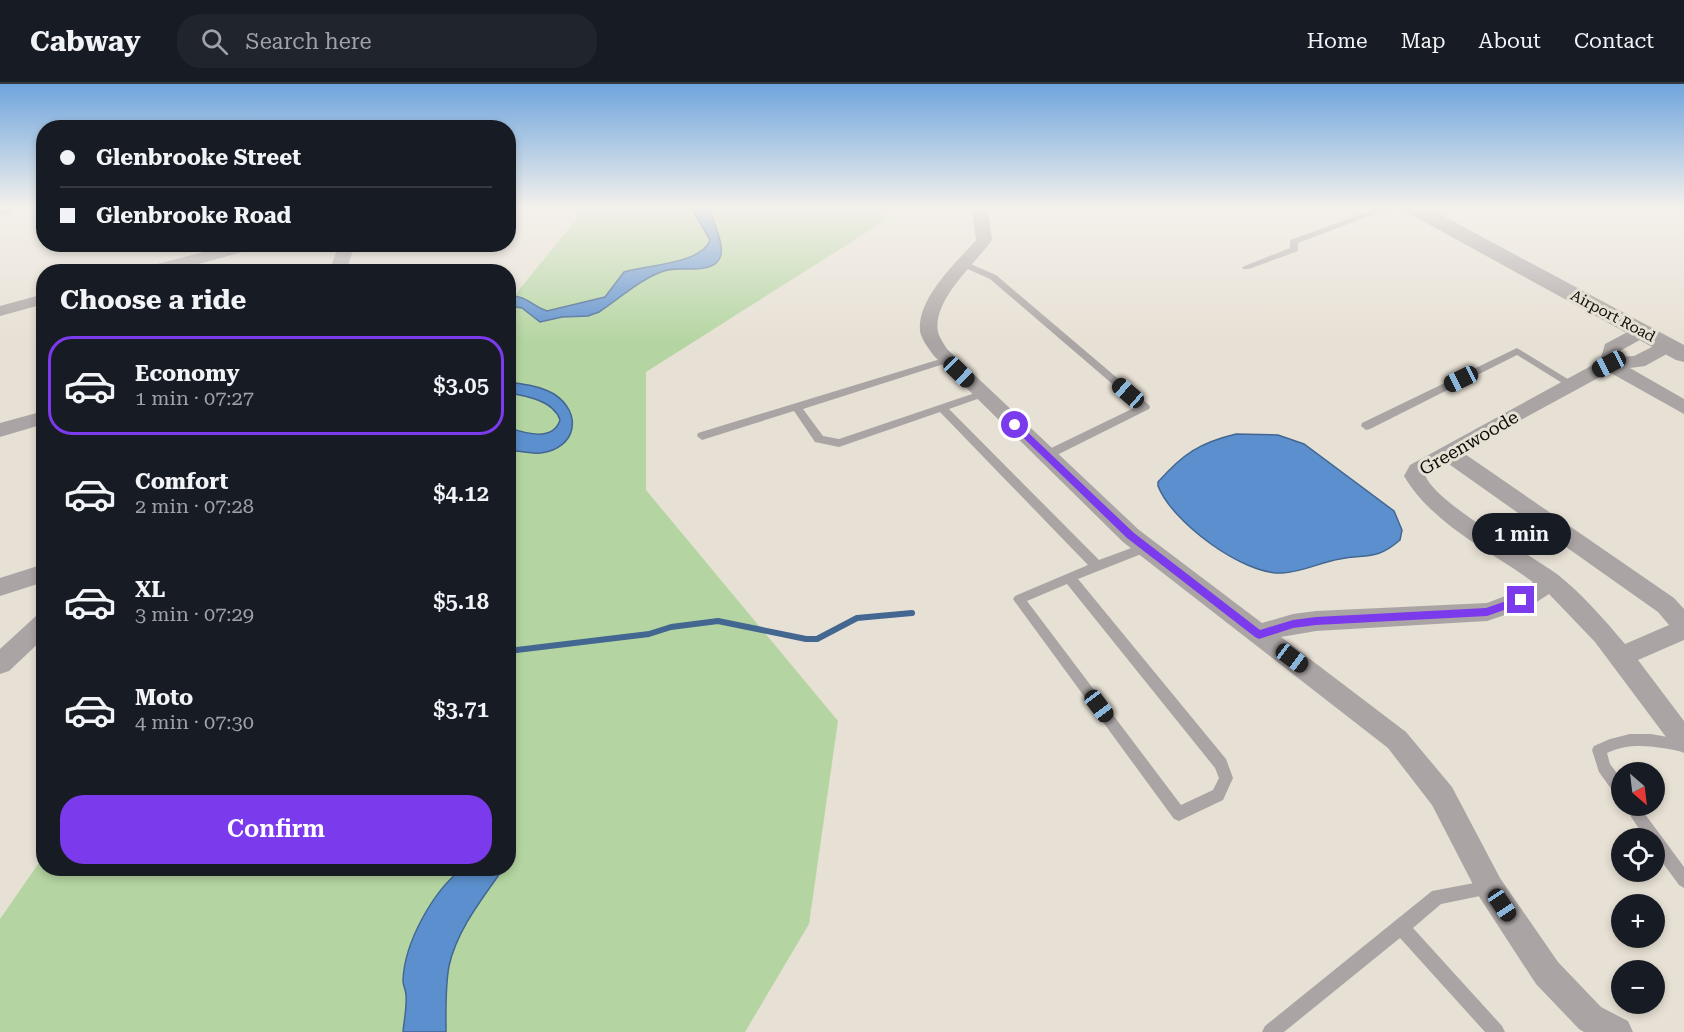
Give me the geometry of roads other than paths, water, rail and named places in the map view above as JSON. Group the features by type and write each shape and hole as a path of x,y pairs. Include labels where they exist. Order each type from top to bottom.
{"street":[{"path":"179,264 220,253"},
{"path":"974,253 936,299 930,314 929,333 947,360 1145,548 1397,740 1442,796 1490,888 1547,973 1590,1018 1617,1032"},
{"name":"Airport Road","path":"1496,253 1676,351"},
{"path":"0,311 36,301"},
{"name":"Greenwoode","path":"1609,364 1611,348 1641,332"},
{"name":"Greenwoode","path":"1676,351 1638,362 1609,364 1448,452 1417,470 1414,476 1418,487 1436,503 1551,582 1594,624 1684,741"},
{"path":"1609,364 1684,408"},
{"path":"0,430 36,419"},
{"path":"1448,452 1666,605 1684,627 1619,657"},
{"path":"0,586 36,575"},
{"path":"1259,634 1293,624 1316,621 1487,612 1521,600 1551,582"},
{"path":"0,664 36,630"}],"lane":[{"path":"1245,267 1282,253"},
{"path":"966,264 993,277 1145,407 1047,455"},
{"path":"1366,426 1517,351 1571,384"},
{"path":"702,436 947,360"},
{"path":"796,407 819,439 839,443 982,394"},
{"path":"942,408 1097,566"},
{"path":"1069,578 1221,764 1226,778 1218,795 1179,814 1019,599 1097,566 1145,548"},
{"path":"1611,777 1604,767 1599,750 1615,741 1648,739 1684,746"},
{"path":"1638,816 1684,880"},
{"path":"1271,1032 1438,897 1490,888"},
{"path":"1401,927 1490,1030"}],"water":[{"path":"721,253 720,259 714,265 661,272 637,285 599,312 588,316 562,317 540,322 522,308 516,307 516,296 547,311 605,297 624,272 685,259 696,254"},
{"path":"516,383 543,389 554,394 569,411 572,429 569,437 553,450 541,453 516,451 516,430 545,434 556,427 560,420 552,408 531,398 516,395"},
{"path":"1236,434 1278,435 1304,444 1394,511 1402,530 1400,540 1385,551 1372,555 1333,560 1282,573 1266,571 1229,556 1193,530 1178,515 1166,500 1158,482 1192,451 1212,441"},
{"path":"454,876 498,876 471,915 453,953 447,983 446,1032 403,1032 406,993 403,981 414,935 431,904"}],"waterway":[{"path":"516,650 649,634 671,627 718,621 806,639 817,639 857,618 912,613"}]}
